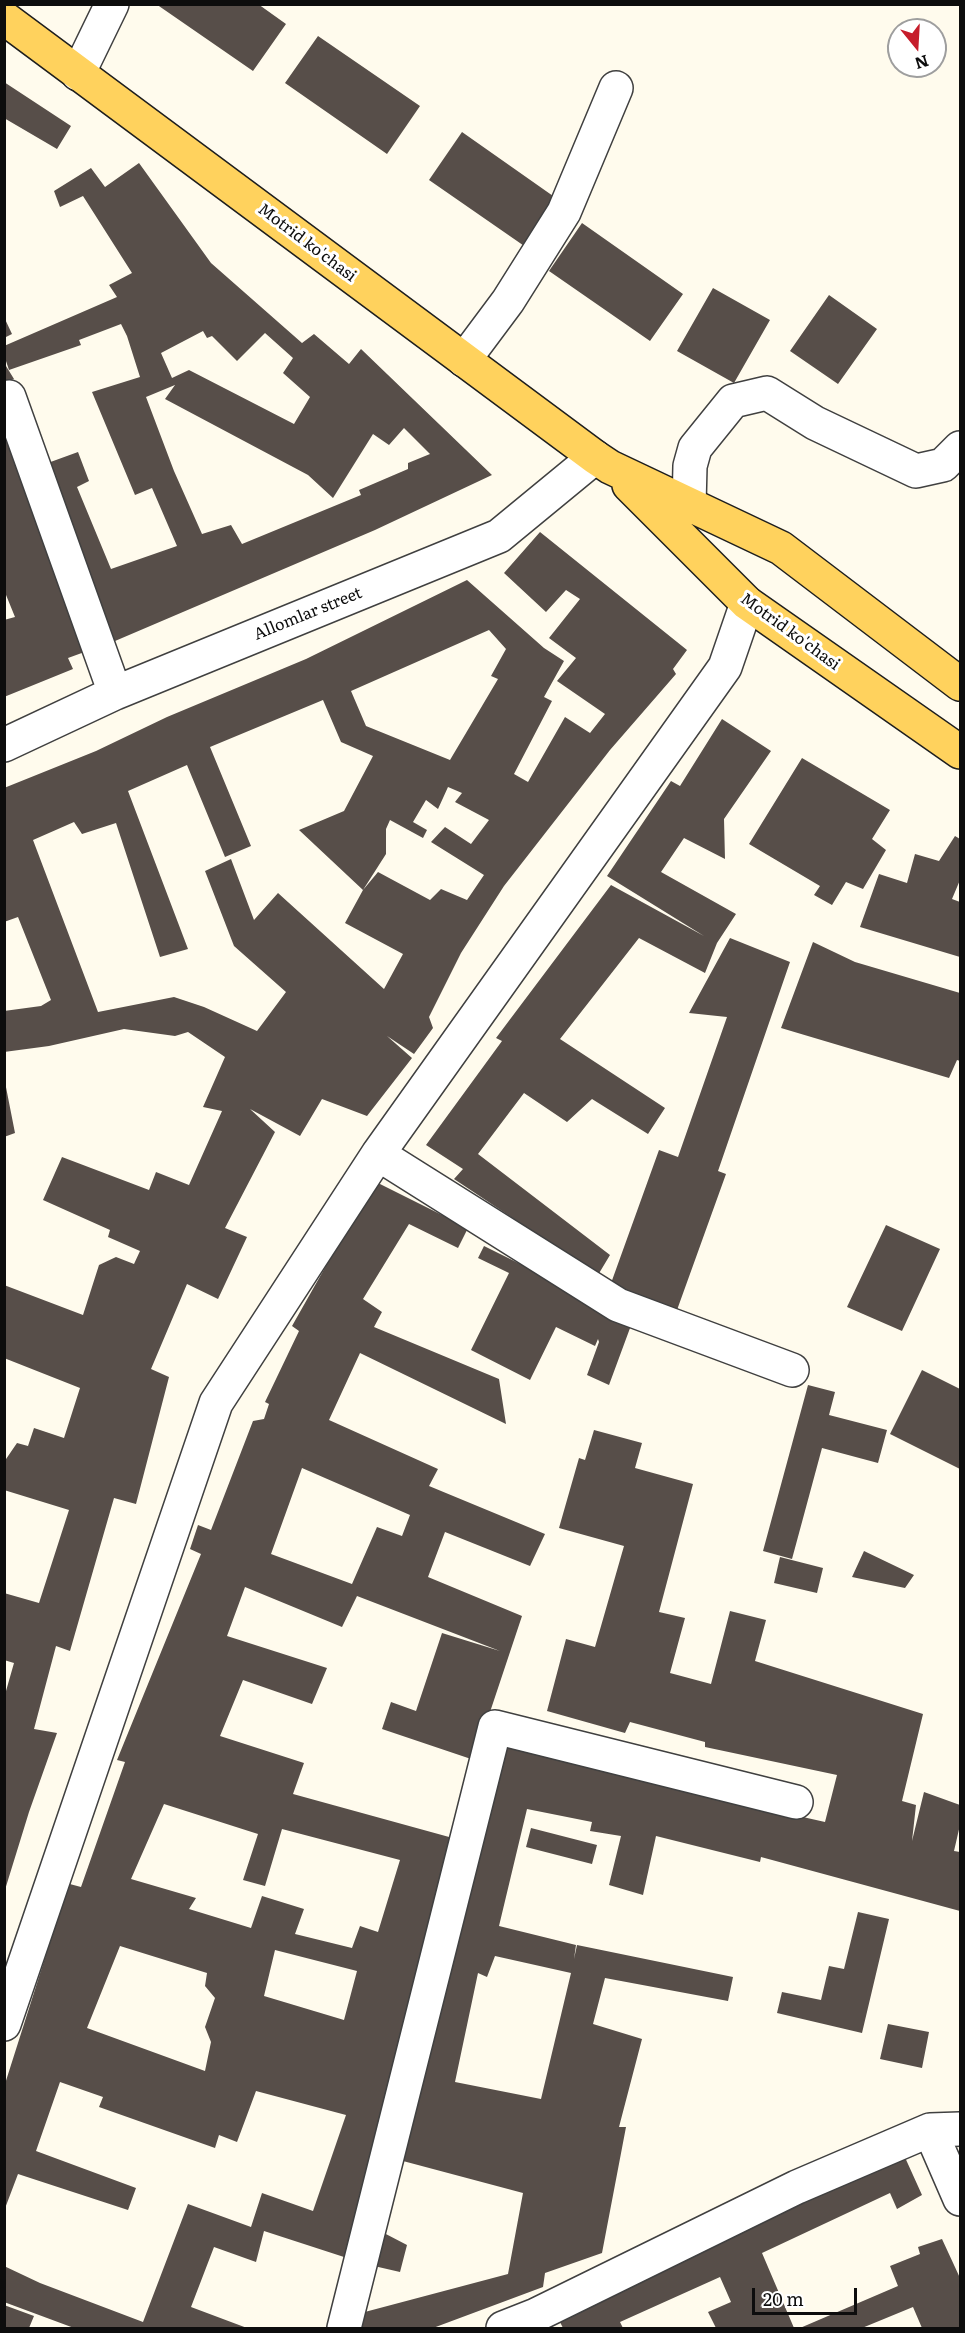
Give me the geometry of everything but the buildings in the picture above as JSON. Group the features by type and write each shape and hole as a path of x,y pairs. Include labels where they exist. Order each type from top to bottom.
{"main road":[{"name":"Motrid ko'chasi","path":"4,18 603,462 747,603 960,752"},
{"name":"Motrid ko'chasi","path":"603,462 781,548 960,684"}],"street":[{"path":"78,74 112,4"},
{"path":"464,360 508,301 564,212 616,88"},
{"path":"689,505 690,466 695,447 733,400 767,393 815,423 916,471 943,465 960,448"},
{"path":"9,397 116,693"},
{"name":"Allomlar street","path":"4,745 116,693 500,536 603,462"},
{"path":"7,2007 216,1403 378,1154 725,667 747,603"},
{"path":"378,1154 618,1305 792,1370"},
{"path":"344,2328 495,1727 796,1802"},
{"path":"502,2328 540,2321 797,2187 945,2130 960,2199"}]}
